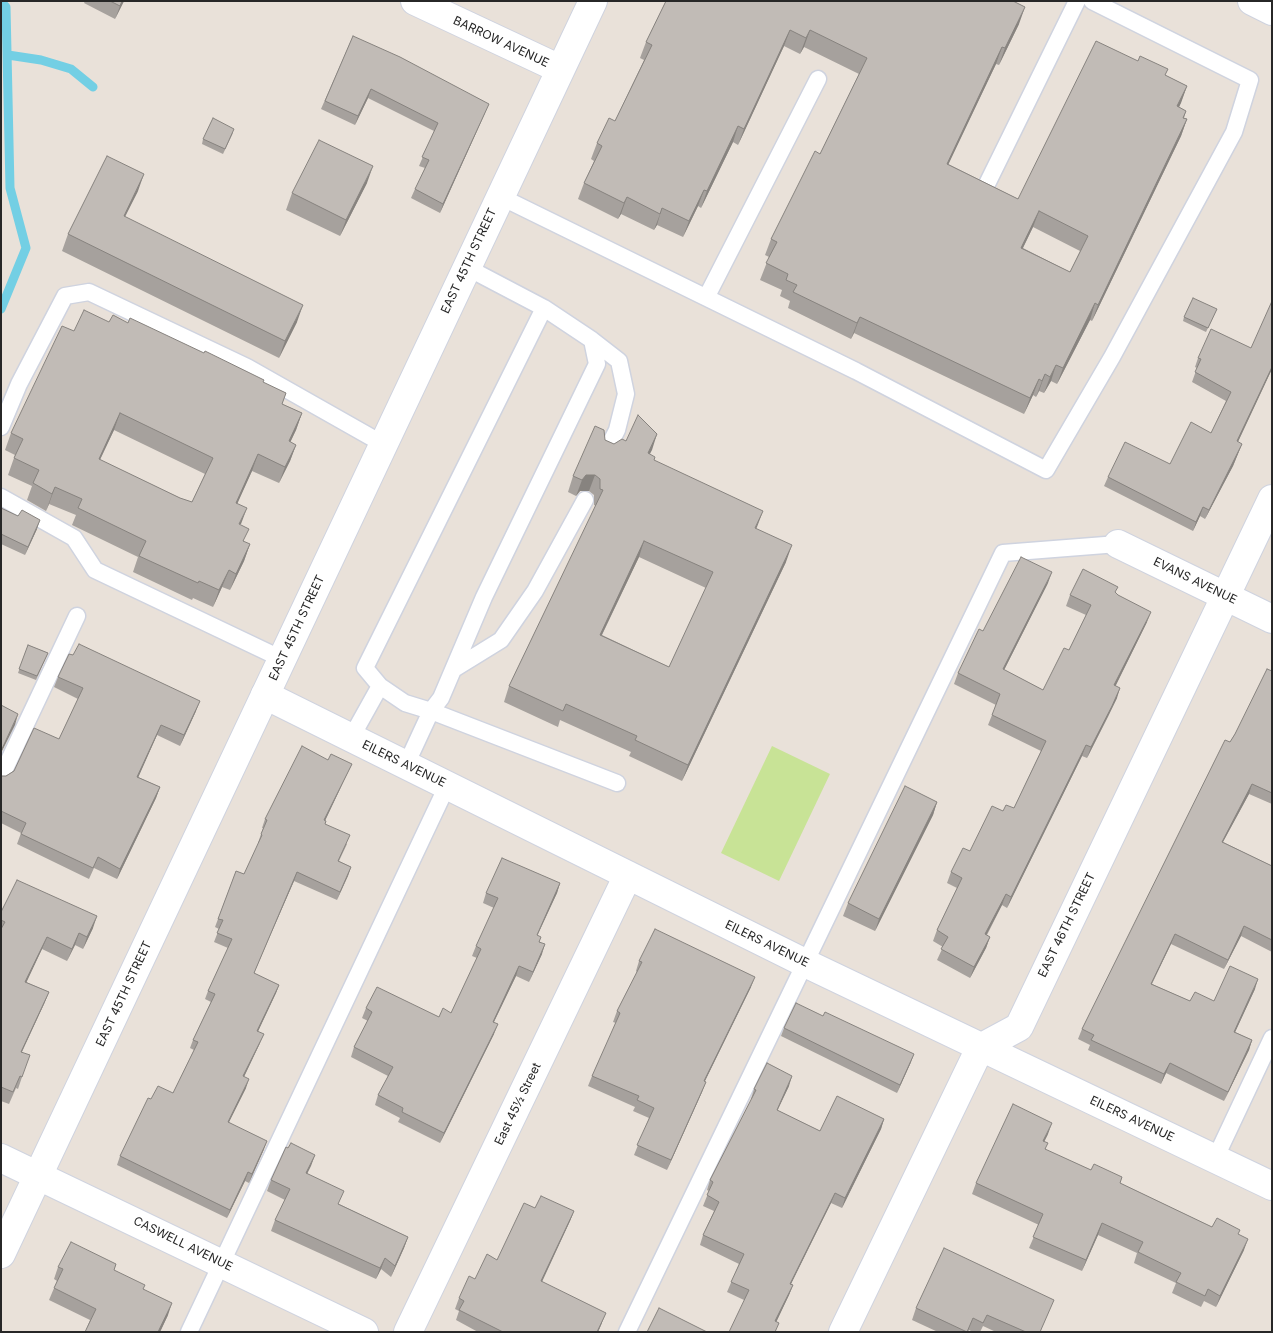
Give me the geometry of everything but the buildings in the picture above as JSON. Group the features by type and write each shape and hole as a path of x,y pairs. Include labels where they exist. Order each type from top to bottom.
{"street":[{"name":"BARROW AVENUE","path":"415,1 560,69"},
{"name":"EAST 45TH STREET","path":"1,1254 499,196 593,1"},
{"path":"1252,1 1272,11"},
{"name":"EAST 46TH STREET","path":"980,1048 1019,1027 1272,499"},
{"name":"EVANS AVENUE","path":"1118,544 1272,619"},
{"name":"EILERS AVENUE","path":"265,695 805,963 1272,1186"},
{"name":"East 45½ Street","path":"408,1332 628,876"},
{"path":"842,1332 980,1048"},
{"name":"CASWELL AVENUE","path":"1,1158 39,1174 364,1332"}],"lane":[{"path":"988,182 1078,1"},
{"path":"499,196 707,296 1046,470 1112,357 1234,132 1250,80 1092,1"},
{"path":"707,296 818,79"},
{"path":"466,267 544,308 592,340 619,361 626,394 617,430 607,450"},
{"path":"1,427 18,384 65,296 90,292 247,366 382,444"},
{"path":"544,308 365,668 380,686 405,703 431,711 617,783"},
{"path":"406,765 431,711 441,698 484,597 597,364 592,340"},
{"path":"1,497 74,538 94,570 282,659"},
{"path":"454,669 501,640 535,591 585,500"},
{"path":"627,1332 1003,553 1118,544"},
{"path":"1,776 77,616"},
{"path":"351,738 380,686"},
{"path":"189,1332 447,786"},
{"path":"1215,1159 1272,1038"}],"green space":[{"path":"772,746 830,774 779,881 721,853"}],"waterway":[{"path":"1,2 6,7 10,188 26,248 1,309"},
{"path":"8,55 41,60 71,69 93,87"}]}
